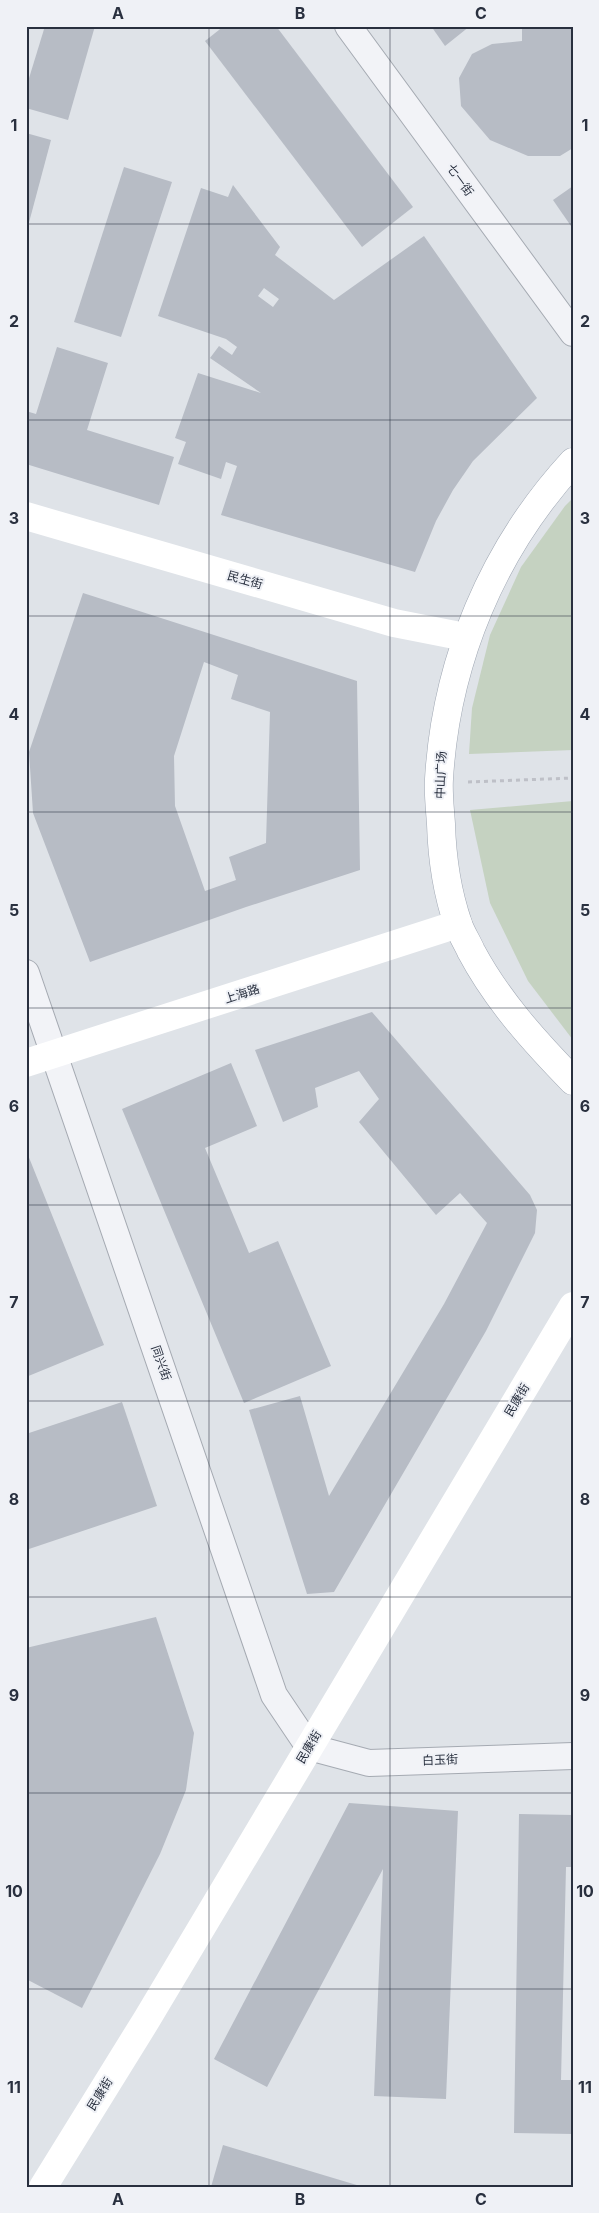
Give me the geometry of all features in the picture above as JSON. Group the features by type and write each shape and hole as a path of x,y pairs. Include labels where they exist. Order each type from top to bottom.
{"main road":[{"name":"中山广场","path":"573,462 531,515 494,575 466,638 445,717 438,780 442,858 458,924 486,978 533,1040 573,1081"},
{"name":"民生街","path":"26,516 394,624 466,638"},
{"name":"上海路","path":"26,1062 458,924"},
{"name":"民康街","path":"43,2187 152,2010 573,1306"}],"street":[{"name":"七一街","path":"348,26 573,333"},
{"name":"同兴街","path":"26,972 274,1695 309,1747"},
{"name":"白玉街","path":"309,1747 369,1763 573,1756"}],"path":[{"path":"468,782 573,778"}],"green space":[{"path":"573,498 573,750 469,754 472,708 490,635 521,567 565,506"},
{"path":"573,801 573,1040 528,981 490,903 470,810"}],"building":[{"path":"45,26 95,26 68,120 26,108 26,88"},
{"path":"224,26 276,26 413,207 362,247 205,41"},
{"path":"431,26 470,26 445,46"},
{"path":"522,26 573,26 573,148 560,156 528,156 490,140 461,106 459,78 472,54 492,44 522,41"},
{"path":"26,133 51,140 27,230 26,230"},
{"path":"124,167 172,182 121,337 74,322"},
{"path":"233,185 280,247 275,255 334,300 424,236 537,398 473,461 453,490 436,521 415,572 221,515 237,466 226,462 221,479 178,464 186,442 175,438 198,373 261,393 210,358 219,346 232,355 237,347 226,339 158,316 201,188 228,197","holes":["264,288 279,299 273,307 258,296"]},
{"path":"573,186 573,229 553,200"},
{"path":"57,347 108,363 87,430 174,457 159,505 26,464 26,411 36,414"},
{"path":"83,593 357,681 360,870 246,907 90,962 33,813 29,752","holes":["204,662 238,675 231,699 270,712 266,843 229,857 236,880 205,891 175,806 174,756"]},
{"path":"372,1012 530,1195 537,1210 535,1233 486,1331 334,1592 307,1594 249,1410 300,1396 329,1496 444,1304 487,1223 460,1193 436,1215 359,1122 379,1099 359,1071 315,1088 318,1107 283,1122 255,1050"},
{"path":"231,1063 257,1126 205,1148 249,1253 278,1241 331,1366 244,1403 122,1109"},
{"path":"26,1150 104,1345 26,1377"},
{"path":"122,1402 157,1506 26,1550 26,1434"},
{"path":"156,1617 194,1733 186,1790 160,1854 82,2008 26,1979 26,1648"},
{"path":"349,1803 458,1811 446,2099 374,2096 383,1869 267,2087 214,2059"},
{"path":"519,1814 573,1815 573,1867 566,1867 561,2080 573,2080 573,2134 514,2133"},
{"path":"223,2145 360,2186 360,2187 211,2187"}]}
